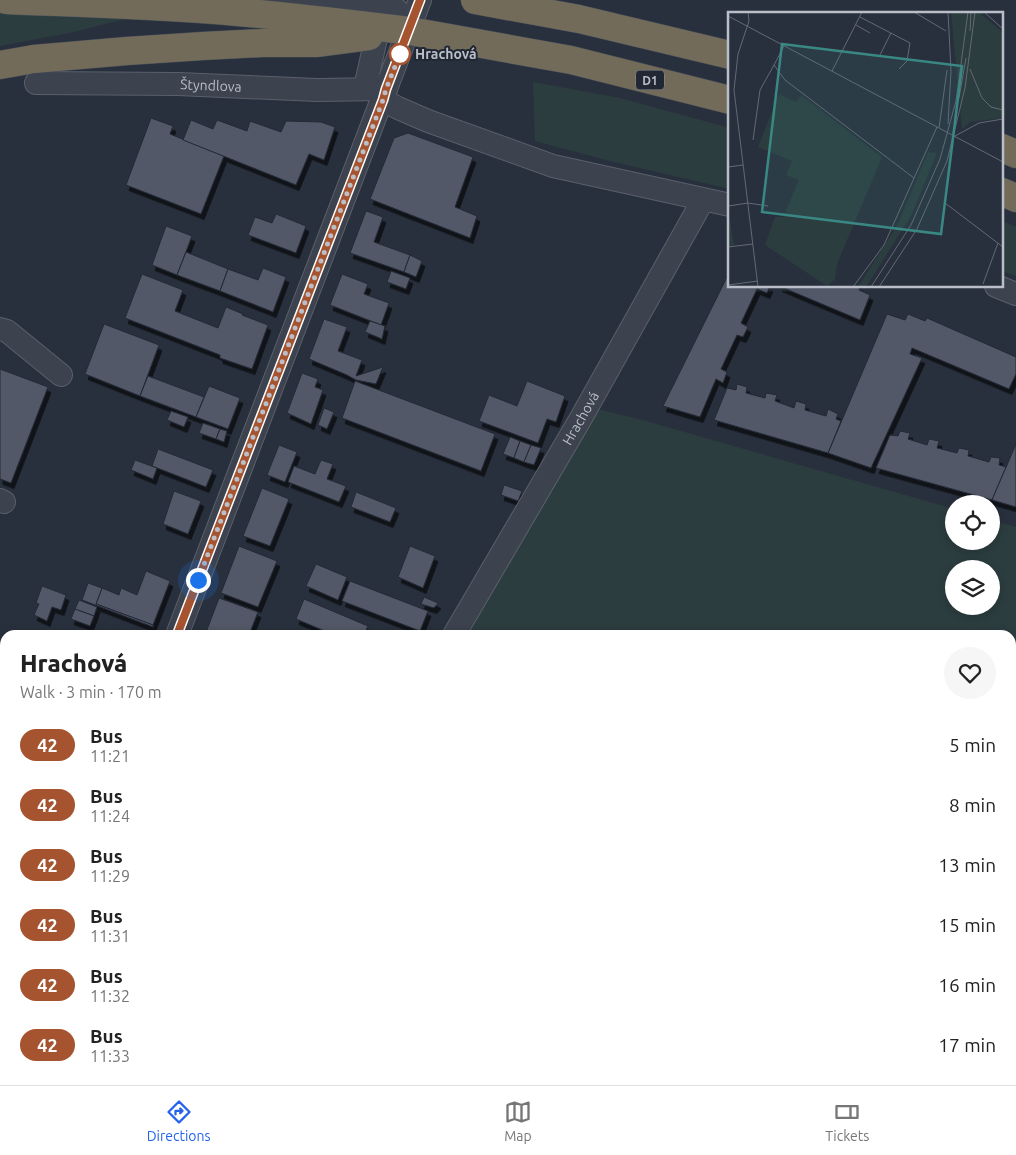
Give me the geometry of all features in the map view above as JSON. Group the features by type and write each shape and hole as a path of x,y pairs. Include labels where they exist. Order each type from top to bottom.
{"highway":[{"name":"D1","path":"6,0 213,10 308,19 397,17 728,99"},
{"path":"475,0 578,19 728,55"},
{"path":"0,65 34,59 127,50 263,43 316,43 397,17"},
{"path":"1004,149 1016,154"},
{"path":"1004,193 1016,198"}],"street":[{"path":"274,0 397,17 378,92"},
{"path":"179,630 378,92 420,0"},
{"name":"Štyndlova","path":"36,83 178,84 378,92"},
{"path":"378,92 398,108 428,121 552,166 728,205"},
{"name":"Hrachová","path":"457,630 581,418 703,200"},
{"path":"1001,288 1016,294"},
{"path":"0,329 7,330 61,375"}],"shaded area":[{"path":"0,0 199,0 74,32 0,46"},
{"path":"533,82 620,98 728,127 728,189 610,161 535,141"},
{"path":"1004,222 1016,227 1016,276 1004,272"},
{"path":"597,409 639,419 945,506 945,550 1000,550 1000,523 1016,527 1016,630 471,630"}],"building":[{"path":"151,118 173,126 170,134 224,156 201,214 126,185"},
{"path":"191,120 213,129 217,120 247,131 250,121 281,132 286,121 321,122 335,127 324,160 309,154 296,185 183,140"},
{"path":"408,133 473,157 455,207 477,216 470,238 370,199 394,138"},
{"path":"366,211 383,217 374,242 410,255 404,272 350,253"},
{"path":"276,214 306,226 296,253 248,235 255,217 272,223"},
{"path":"166,226 192,236 177,275 152,265"},
{"path":"186,252 228,269 220,291 177,275"},
{"path":"410,255 422,261 416,277 404,272"},
{"path":"263,268 286,277 273,312 220,291 228,269 258,280"},
{"path":"391,271 410,278 406,289 387,282"},
{"path":"142,274 183,290 175,311 218,328 226,307 268,325 252,369 220,358 220,355 125,318"},
{"path":"342,274 368,284 364,294 389,303 381,325 330,305"},
{"path":"728,275 728,288 769,288 767,293 757,289 741,323 748,327 743,337 737,335 721,369 727,372 723,383 716,379 700,417 663,406"},
{"path":"784,288 860,288 859,290 870,295 860,320"},
{"path":"887,314 905,320 908,314 925,321 927,318 1016,357 1016,374 1009,389 912,348 910,354 922,358 871,468 828,453"},
{"path":"324,319 347,327 338,351 362,360 356,376 383,367 376,384 356,380 309,359"},
{"path":"370,321 385,326 382,339 365,332"},
{"path":"104,324 159,345 140,396 85,374"},
{"path":"0,369 48,387 11,483 0,479"},
{"path":"302,373 318,379 315,387 323,390 311,424 287,413"},
{"path":"148,376 204,397 196,417 140,396"},
{"path":"355,381 495,434 481,471 342,418"},
{"path":"527,381 565,396 556,422 547,419 538,443 479,421 489,395 517,406"},
{"path":"737,384 747,387 746,393 765,398 766,393 777,395 775,401 794,408 796,401 806,404 805,410 826,416 828,409 838,414 836,419 841,421 828,453 714,420 727,388 736,390"},
{"path":"209,386 240,398 228,429 196,417"},
{"path":"324,408 334,412 327,429 318,425"},
{"path":"171,411 188,417 184,427 167,420"},
{"path":"203,423 220,429 216,439 199,433"},
{"path":"220,429 227,431 224,442 216,439"},
{"path":"900,431 910,433 908,439 927,445 929,439 939,441 937,448 957,453 959,448 969,450 968,456 989,462 991,457 1000,458 999,465 1006,467 994,495 974,495 876,468 890,435 898,436"},
{"path":"510,437 520,441 514,458 503,454"},
{"path":"520,441 531,445 524,462 514,458"},
{"path":"1016,444 1016,507 1000,502 1000,495 994,495"},
{"path":"279,445 297,452 285,482 267,475"},
{"path":"531,445 541,448 534,465 524,462"},
{"path":"158,449 213,470 206,487 152,466"},
{"path":"135,460 157,468 153,479 131,470"},
{"path":"321,460 333,464 327,479 346,486 339,502 288,482 294,466 315,474"},
{"path":"504,485 522,491 518,501 501,495"},
{"path":"262,488 289,499 270,546 243,536"},
{"path":"174,491 201,501 188,534 163,524"},
{"path":"356,492 396,508 390,522 351,507"},
{"path":"239,546 277,561 258,607 221,593"},
{"path":"410,546 435,556 423,588 398,577"},
{"path":"316,564 347,577 338,600 306,586"},
{"path":"146,571 170,581 153,625 96,604 102,588 119,595 121,588 137,595"},
{"path":"350,581 428,611 420,630 417,630 342,601"},
{"path":"88,583 102,588 96,604 153,625 153,627 82,600"},
{"path":"42,586 66,595 61,610 52,607 47,621 34,615 39,604 36,603"},
{"path":"424,597 438,603 434,608 421,604"},
{"path":"219,598 258,612 251,630 207,630"},
{"path":"304,599 368,626 366,630 322,630 296,619"},
{"path":"79,600 97,607 94,616 75,609"},
{"path":"75,609 94,616 90,626 71,619"}],"bus line":[{"name":"42","path":"179,630 420,0"}],"place":[{"name":"Hrachová","path":"400,54"}],"route":[{"path":"198,580 400,54"}]}
